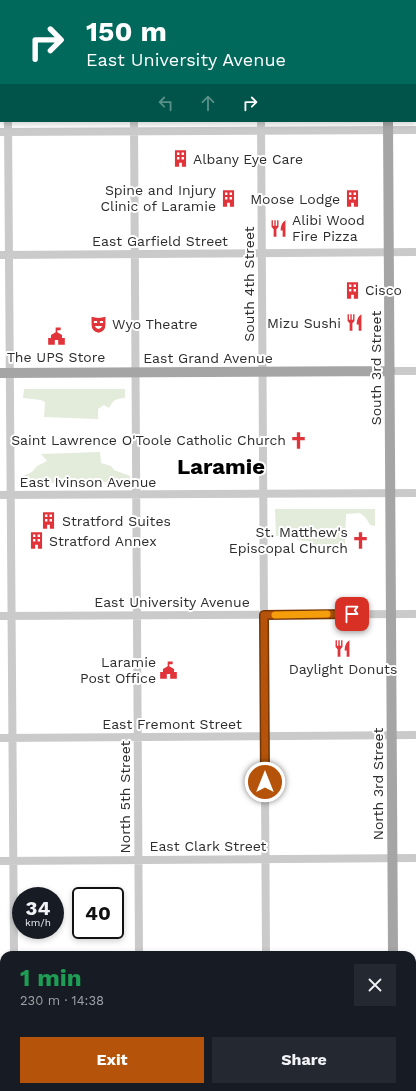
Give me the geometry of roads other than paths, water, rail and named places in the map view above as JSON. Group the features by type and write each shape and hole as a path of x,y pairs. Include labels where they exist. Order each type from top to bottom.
{"main road":[{"name":"South 3rd Street","path":"388,125 391,614"},
{"name":"East Grand Avenue","path":"5,373 390,371"},
{"name":"North 3rd Street","path":"391,614 393,951"}],"street":[{"path":"8,122 4,132 9,255 5,373 11,495 14,951"},
{"name":"North 5th Street","path":"134,122 139,951"},
{"name":"South 4th Street","path":"261,122 266,951"},
{"path":"4,132 261,130 388,125 416,130"},
{"name":"East Garfield Street","path":"0,255 416,252"},
{"name":"East Grand Avenue","path":"390,371 416,371"},
{"name":"East Ivinson Avenue","path":"0,495 416,493"},
{"name":"East University Avenue","path":"0,616 416,614"},
{"name":"East Fremont Street","path":"0,738 416,735"},
{"name":"East Clark Street","path":"0,861 416,858"}],"place":[{"name":"Albany Eye Care","path":"180,159"},
{"name":"Spine and Injury Clinic of Laramie","path":"229,198"},
{"name":"Moose Lodge","path":"353,199"},
{"name":"Alibi Wood Fire Pizza","path":"279,228"},
{"name":"Cisco","path":"352,290"},
{"name":"Mizu Sushi","path":"354,323"},
{"name":"Wyo Theatre","path":"99,324"},
{"name":"The UPS Store","path":"56,337"},
{"name":"Saint Lawrence O'Toole Catholic Church","path":"299,440"},
{"name":"Stratford Suites","path":"49,521"},
{"name":"St. Matthew's Episcopal Church","path":"361,540"},
{"name":"Stratford Annex","path":"36,541"},
{"name":"Daylight Donuts","path":"343,649"},
{"name":"Laramie Post Office","path":"169,670"}],"district":[{"name":"Laramie","path":"221,466"}]}
